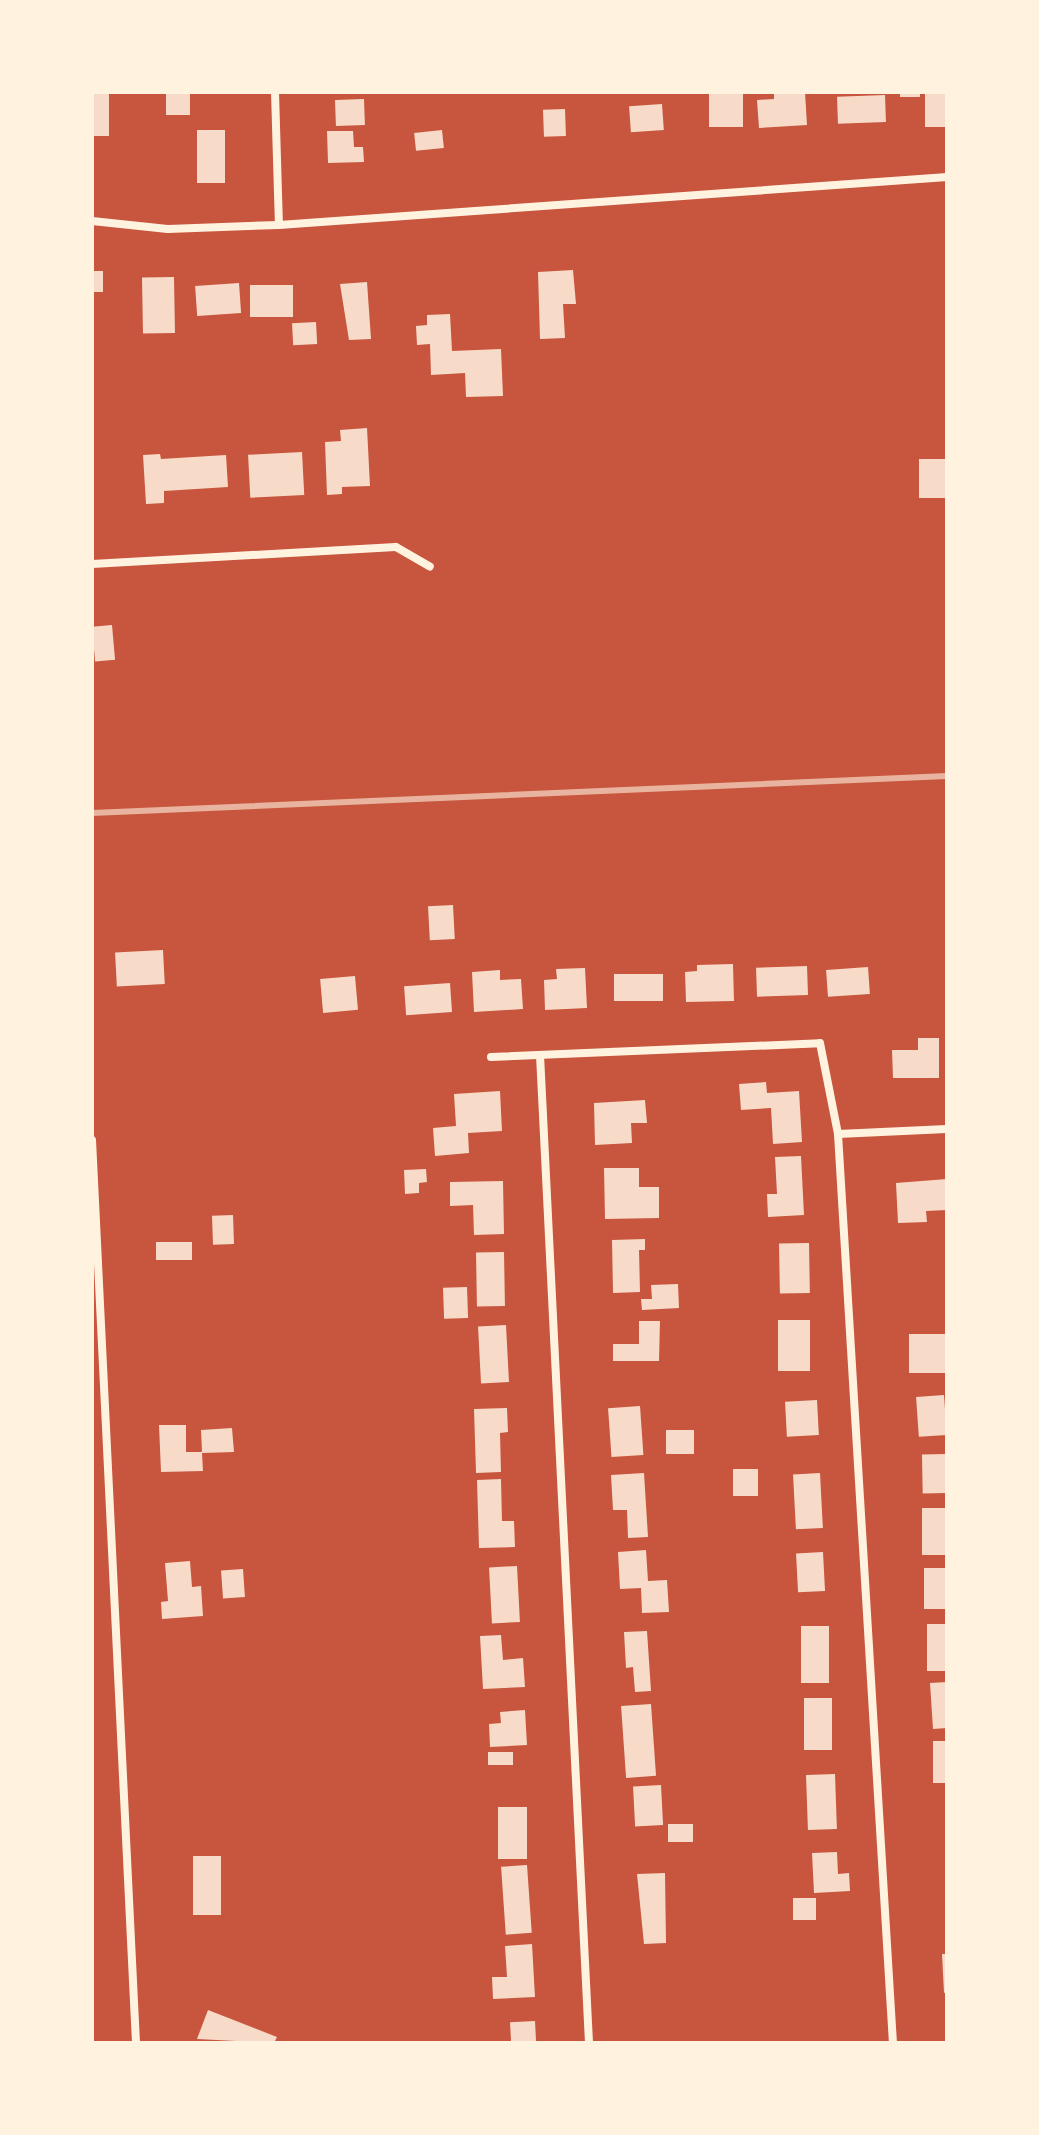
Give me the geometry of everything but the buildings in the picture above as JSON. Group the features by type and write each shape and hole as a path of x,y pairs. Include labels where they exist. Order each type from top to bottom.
{"street":[{"path":"275,92 279,225"},
{"path":"92,221 168,229 279,225 947,177"},
{"path":"92,564 396,547 430,567"},
{"path":"491,1057 820,1043 838,1134 893,2043"},
{"path":"540,1055 589,2043"},
{"path":"838,1134 947,1129"},
{"path":"92,1140 136,2043"}],"railway":[{"path":"92,813 947,776"}]}
